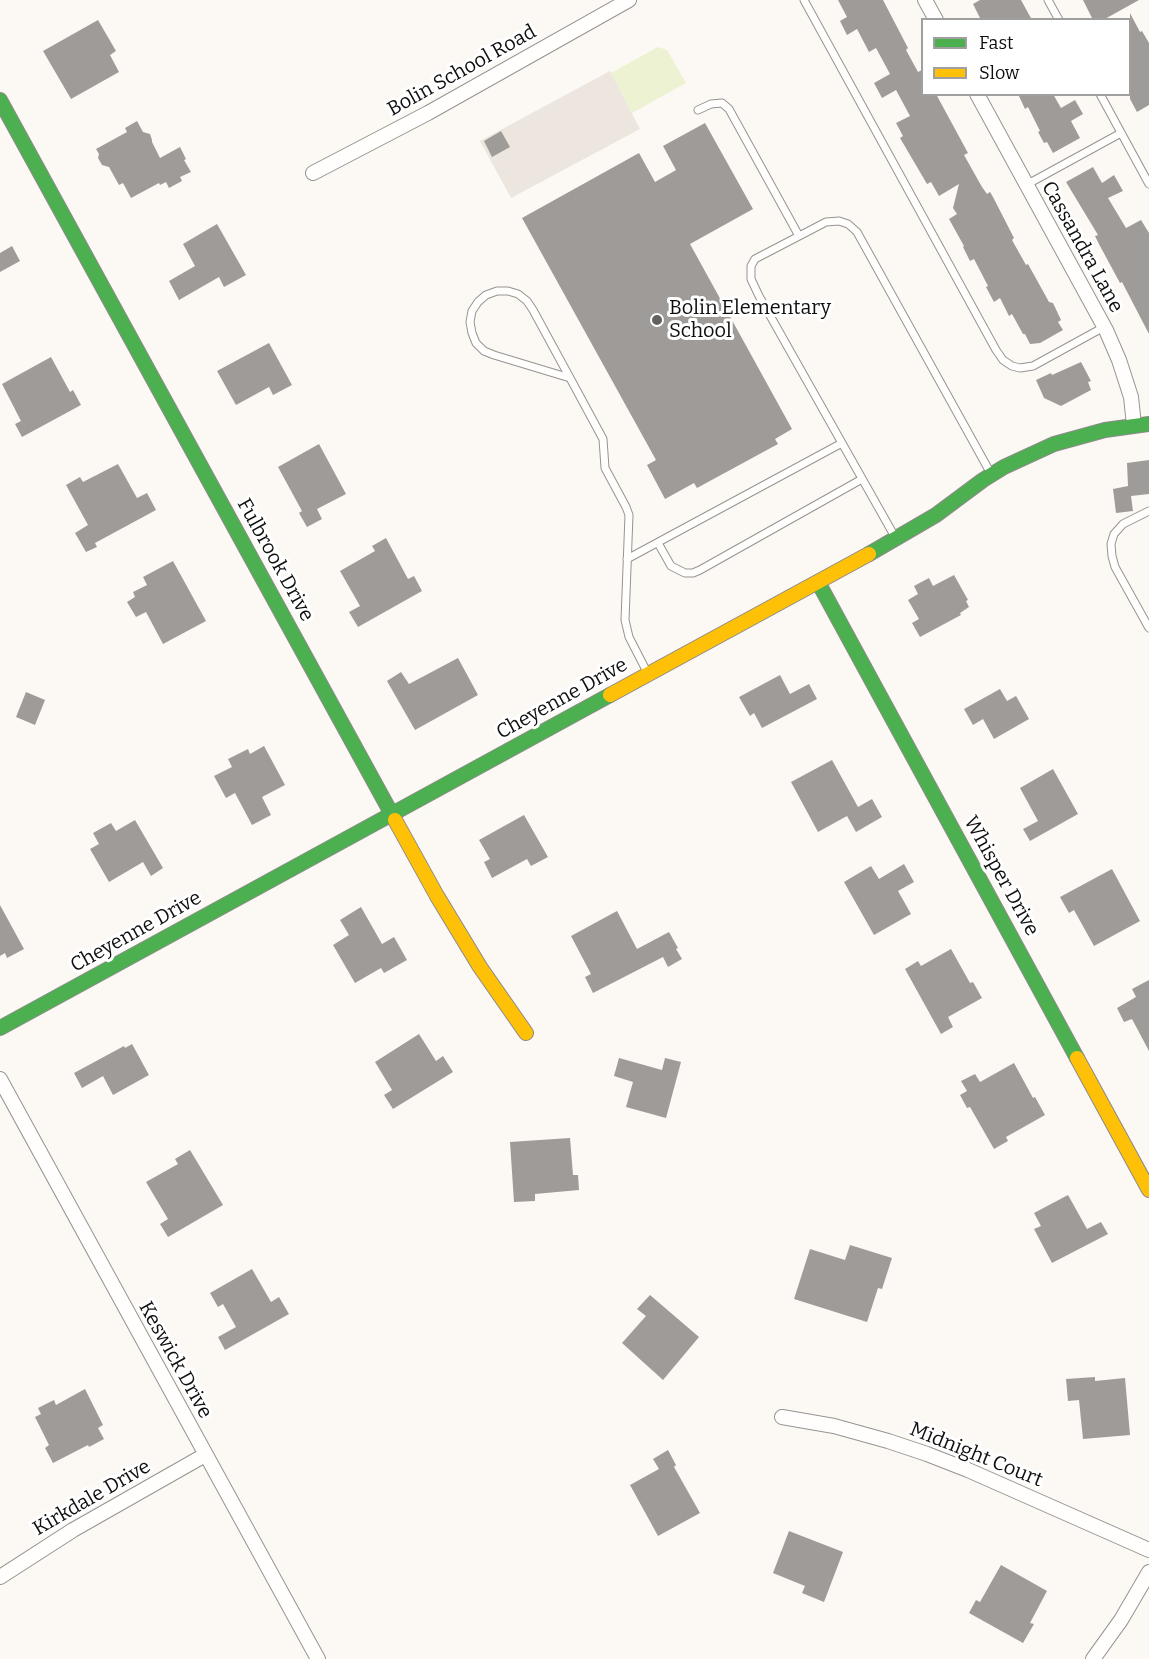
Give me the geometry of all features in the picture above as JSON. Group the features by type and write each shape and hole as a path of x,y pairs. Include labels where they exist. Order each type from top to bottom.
{"street":[{"name":"Bolin School Road","path":"312,173 428,113 629,0"},
{"path":"925,0 935,18"},
{"name":"Cassandra Lane","path":"978,96 1104,327 1119,360 1131,397 1134,425"},
{"name":"Fulbrook Drive","path":"0,100 458,932 526,1033"},
{"name":"Cheyenne Drive","path":"0,1028 896,539 936,515 992,474 1053,444 1134,425 1149,424"},
{"name":"Whisper Drive","path":"818,582 1149,1190"},
{"name":"Keswick Drive","path":"0,1079 318,1659"},
{"name":"Midnight Court","path":"782,1417 834,1426 927,1454 1149,1550"},
{"name":"Kirkdale Drive","path":"0,1577 73,1530 205,1455"},
{"path":"1093,1659 1121,1620 1149,1572"}],"lane":[{"path":"804,0 1003,360 1020,368 1033,366 1104,327"},
{"path":"1048,0 1058,18"},
{"path":"1101,96 1149,184"},
{"path":"698,110 711,104 722,103 729,109 799,236"},
{"path":"1026,185 1121,133"},
{"path":"896,539 759,296 751,279 751,266 755,260 826,222 839,221 848,224 857,232 992,474"},
{"path":"570,378 484,351 476,343 470,322 472,311 478,302 486,295 497,291 518,294 527,301 533,310 570,378 603,439 605,468 629,515 625,620 629,637 648,674"},
{"path":"627,560 842,443"},
{"path":"658,543 671,566 685,573 693,573 862,479"},
{"path":"1149,511 1124,524 1114,534 1111,544 1115,567 1149,628"}],"green space":[{"path":"658,47 667,50 686,83 632,113 611,73"}],"shaded area":[{"path":"610,71 640,129 511,198 480,141"}],"building":[{"path":"838,0 883,0 908,48 906,50 918,72 921,70 921,96 937,96 968,153 964,155 982,187 987,194 990,192 993,197 1026,265 1028,264 1049,302 1053,303 1061,320 1058,322 1063,330 1040,343 1030,344 1012,314 1009,316 1000,298 994,302 974,259 970,261 949,219 957,214 953,208 959,184 939,196 931,182 927,184 900,138 903,136 896,123 910,116 896,90 882,98 874,83 890,74 876,48 869,52 857,29 847,35 840,21 847,17"},
{"path":"980,0 1021,0 1031,18 980,18 973,4"},
{"path":"1083,0 1139,0 1107,18 1092,18"},
{"path":"1130,13 1149,43 1149,105 1137,112 1130,99"},
{"path":"98,20 116,51 110,55 119,72 71,99 43,51"},
{"path":"1019,96 1054,96 1061,108 1075,100 1083,114 1071,121 1080,138 1053,153 1038,132 1040,131 1028,107 1025,109"},
{"path":"137,121 143,132 150,134 160,158 180,147 191,172 180,177 182,181 169,188 166,182 160,185 159,183 131,198 123,183 119,185 109,167 102,165 96,149 127,132 125,128"},
{"path":"705,123 753,209 690,244 792,429 775,439 778,444 697,488 694,483 665,499 647,465 656,460 522,218 639,153 655,182 676,170 663,146"},
{"path":"501,131 510,147 492,157 484,141"},
{"path":"1093,167 1102,183 1114,175 1123,191 1108,198 1126,228 1141,220 1149,233 1149,334 1100,246 1095,236 1098,235 1066,182"},
{"path":"217,224 246,275 224,287 219,277 179,300 169,281 195,266 183,244"},
{"path":"12,246 20,261 0,272 0,253"},
{"path":"269,343 292,385 273,395 269,387 236,405 217,371"},
{"path":"51,357 70,392 73,390 81,405 22,437 15,424 21,421 2,384"},
{"path":"1081,362 1091,381 1088,382 1091,390 1061,406 1044,398 1036,380"},
{"path":"319,444 346,494 317,509 322,519 307,527 299,513 302,511 278,467"},
{"path":"1149,460 1149,494 1131,496 1133,511 1116,513 1113,489 1128,486 1127,463"},
{"path":"118,464 137,498 147,493 156,510 95,543 97,547 86,552 75,533 88,525 66,485 80,477 83,482"},
{"path":"386,538 408,579 414,576 422,591 358,627 349,612 360,606 340,571 375,551 372,546"},
{"path":"173,561 206,621 163,644 146,612 136,617 127,602 135,597 133,592 147,585 143,577"},
{"path":"954,575 968,600 966,601 969,607 960,613 961,615 920,637 912,623 919,619 908,600 918,594 914,586 929,578 933,586"},
{"path":"458,658 478,695 415,730 387,681 401,672 409,684"},
{"path":"780,675 790,694 809,684 817,699 762,728 754,713 750,716 739,697"},
{"path":"1000,689 1007,701 1016,696 1029,719 994,739 983,719 973,725 964,709"},
{"path":"26,692 45,700 35,725 16,717"},
{"path":"264,746 285,785 262,797 271,815 252,825 235,793 226,798 214,776 232,767 228,759 248,749 250,754"},
{"path":"832,760 858,807 872,799 882,817 856,832 847,816 818,832 791,782"},
{"path":"1053,769 1078,814 1030,841 1023,829 1038,821 1020,788"},
{"path":"524,815 548,857 531,866 527,859 492,878 484,862 490,859 479,840"},
{"path":"135,820 163,868 151,876 143,862 109,882 90,849 99,844 93,833 111,823 116,831"},
{"path":"904,864 914,882 898,891 911,914 874,935 844,882 871,866 879,879"},
{"path":"1112,869 1140,921 1094,946 1074,910 1069,913 1060,897"},
{"path":"0,905 24,949 7,958 5,953 0,956"},
{"path":"361,907 382,944 394,937 407,960 384,973 381,968 355,983 333,945 349,935 340,920"},
{"path":"617,911 637,949 669,932 682,959 668,967 663,957 593,993 585,977 591,974 571,936"},
{"path":"951,949 970,983 973,982 982,998 948,1017 953,1027 941,1034 905,969 918,961 921,966"},
{"path":"1149,980 1149,1051 1132,1019 1124,1022 1117,1008 1136,997 1132,989"},
{"path":"419,1034 436,1061 443,1056 453,1072 393,1109 384,1095 392,1090 375,1062"},
{"path":"132,1044 149,1075 113,1095 103,1076 82,1088 74,1073"},
{"path":"619,1058 662,1070 665,1058 681,1062 666,1118 626,1107 633,1082 614,1076"},
{"path":"1014,1063 1045,1115 1006,1137 1008,1141 994,1149 970,1107 967,1108 960,1095 967,1091 961,1081 975,1074 980,1082"},
{"path":"570,1138 573,1175 578,1175 579,1190 535,1194 535,1201 514,1202 510,1142"},
{"path":"190,1150 223,1205 168,1237 160,1224 168,1219 146,1182 178,1164 175,1159"},
{"path":"1068,1195 1087,1229 1101,1222 1108,1234 1052,1263 1034,1229 1041,1226 1034,1213"},
{"path":"850,1245 892,1258 882,1289 878,1288 867,1322 794,1299 810,1249 845,1260"},
{"path":"252,1269 271,1302 279,1297 289,1314 225,1350 218,1337 236,1327 223,1304 218,1307 210,1293"},
{"path":"650,1295 699,1337 663,1380 622,1343 646,1316 637,1309"},
{"path":"1095,1377 1095,1381 1125,1378 1130,1435 1083,1439 1079,1400 1068,1401 1066,1379"},
{"path":"85,1389 103,1425 98,1428 104,1439 53,1463 45,1448 49,1445 35,1417 41,1414 38,1408 54,1400 56,1405"},
{"path":"668,1450 676,1465 674,1467 700,1513 658,1536 630,1485 659,1469 653,1459"},
{"path":"789,1531 843,1552 824,1602 802,1593 805,1586 773,1573"},
{"path":"1001,1565 1047,1591 1030,1623 1034,1624 1023,1643 969,1613 976,1600 980,1602"}],"traffic: fast":[{"path":"0,100 395,820"},
{"path":"869,554 936,515 1004,467 1054,444 1105,430 1149,424"},
{"path":"818,582 1077,1058"},
{"path":"0,1028 610,695"}],"traffic: slow":[{"path":"610,695 869,554"},
{"path":"395,820 480,967 526,1033"},
{"path":"1077,1058 1149,1190"}],"place":[{"name":"Bolin Elementary School","path":"657,320"}]}
